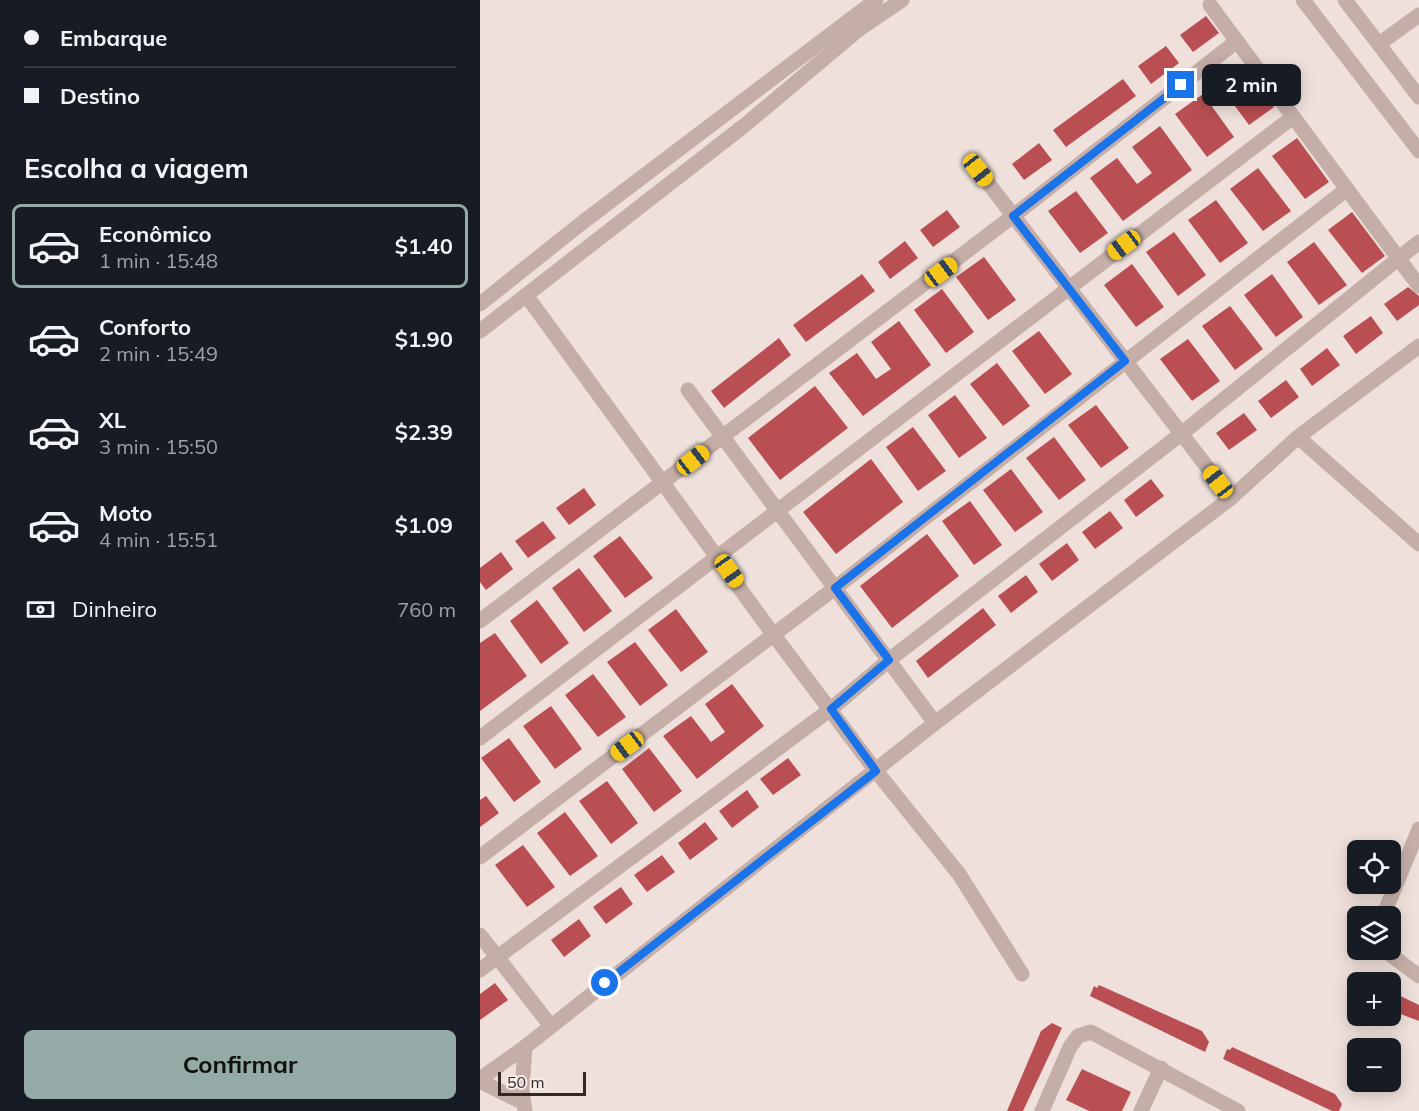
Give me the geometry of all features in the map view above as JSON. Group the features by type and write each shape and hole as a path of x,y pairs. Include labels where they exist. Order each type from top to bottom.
{"street":[{"path":"480,304 859,5 876,0"},
{"path":"480,331 746,125 858,30 902,0"},
{"path":"1303,0 1419,151"},
{"path":"1346,0 1419,97"},
{"path":"1210,5 1419,286"},
{"path":"1379,44 1419,15"},
{"path":"480,621 1013,216 1237,41"},
{"path":"480,738 1293,117"},
{"path":"978,170 1231,498"},
{"path":"480,857 835,588 1347,189"},
{"path":"480,970 831,709 889,660 1181,434 1419,242"},
{"path":"526,295 718,555 773,634 876,771 959,874 1022,974"},
{"path":"525,1047 523,1106 480,1080 876,771 934,723 1231,498 1298,437 1419,346"},
{"path":"688,390 934,723"},
{"path":"1298,437 1419,544"},
{"path":"1387,906 1419,829"},
{"path":"480,935 550,1025"},
{"path":"1397,960 1419,976"},
{"path":"1042,1111 1070,1047 1078,1036 1091,1032 1238,1111"},
{"path":"1141,1111 1161,1068"}],"building":[{"path":"1206,16 1219,33 1193,52 1180,35"},
{"path":"1166,46 1179,63 1151,84 1138,66"},
{"path":"1242,64 1274,107 1249,125 1217,82"},
{"path":"1123,79 1136,96 1066,147 1053,130"},
{"path":"1203,94 1234,137 1207,157 1175,114"},
{"path":"1160,126 1192,170 1123,221 1090,178 1117,158 1137,184 1152,173 1132,147"},
{"path":"1297,138 1329,182 1305,199 1272,156"},
{"path":"1039,143 1052,160 1024,180 1012,164"},
{"path":"1258,168 1291,211 1263,231 1230,189"},
{"path":"1076,191 1108,233 1080,253 1048,211"},
{"path":"1216,200 1248,243 1220,263 1188,220"},
{"path":"947,210 960,227 933,247 920,230"},
{"path":"1352,212 1385,256 1362,273 1328,230"},
{"path":"1174,232 1206,275 1178,296 1146,252"},
{"path":"905,241 918,258 890,279 878,262"},
{"path":"1314,242 1347,285 1319,305 1287,262"},
{"path":"984,257 1016,300 988,320 956,277"},
{"path":"1132,264 1164,307 1136,327 1104,285"},
{"path":"862,274 875,291 806,342 793,325"},
{"path":"1272,274 1303,317 1276,337 1244,295"},
{"path":"1408,287 1419,296 1419,305 1397,321 1384,304"},
{"path":"942,289 974,332 946,353 914,310"},
{"path":"1230,306 1263,349 1235,370 1202,326"},
{"path":"1371,316 1383,333 1356,354 1343,336"},
{"path":"899,321 931,365 863,416 829,373 857,353 876,379 891,369 871,342"},
{"path":"1039,331 1072,374 1045,394 1012,351"},
{"path":"779,338 791,355 724,408 711,391"},
{"path":"1188,339 1220,381 1192,401 1160,359"},
{"path":"1327,348 1340,365 1312,386 1300,369"},
{"path":"997,363 1030,406 1003,426 970,384"},
{"path":"1286,380 1299,397 1271,418 1258,401"},
{"path":"815,386 848,428 780,480 748,438"},
{"path":"955,395 987,438 959,458 928,415"},
{"path":"1096,405 1129,448 1101,468 1068,425"},
{"path":"1244,413 1257,430 1229,450 1216,433"},
{"path":"913,427 946,471 918,491 886,447"},
{"path":"1054,437 1086,480 1059,500 1026,458"},
{"path":"871,459 903,502 836,554 803,512"},
{"path":"1011,469 1043,512 1015,532 983,490"},
{"path":"1151,479 1164,496 1136,517 1124,500"},
{"path":"584,488 596,505 569,525 556,508"},
{"path":"970,501 1002,545 974,565 942,521"},
{"path":"1110,511 1123,528 1095,549 1082,532"},
{"path":"543,521 556,538 528,558 515,541"},
{"path":"927,534 959,576 892,628 860,586"},
{"path":"620,536 653,578 625,598 593,556"},
{"path":"1067,543 1079,560 1052,581 1039,564"},
{"path":"501,552 513,569 486,590 480,582 480,568"},
{"path":"579,568 612,611 584,632 552,588"},
{"path":"1026,575 1038,592 1011,613 998,596"},
{"path":"537,600 569,643 541,664 510,621"},
{"path":"983,608 996,625 928,678 916,661"},
{"path":"676,609 708,652 681,672 648,630"},
{"path":"495,633 527,676 480,711 480,643"},
{"path":"635,642 668,685 640,706 607,662"},
{"path":"593,674 626,717 598,737 565,695"},
{"path":"732,684 764,726 697,779 663,736 691,716 711,742 725,732 705,704"},
{"path":"551,706 582,749 555,769 523,726"},
{"path":"509,738 541,782 514,802 481,758"},
{"path":"649,748 682,791 654,812 622,769"},
{"path":"788,758 801,775 773,795 760,779"},
{"path":"607,781 638,823 611,844 579,801"},
{"path":"747,790 759,807 732,828 719,811"},
{"path":"486,796 499,813 480,827 480,800"},
{"path":"565,812 598,856 570,876 537,833"},
{"path":"705,822 718,839 690,860 678,843"},
{"path":"523,845 555,887 527,907 495,865"},
{"path":"662,855 675,872 647,892 634,875"},
{"path":"621,887 633,904 606,924 593,907"},
{"path":"579,919 591,936 564,957 551,940"},
{"path":"495,983 508,1000 480,1020 480,994"},
{"path":"1099,985 1202,1031 1209,1042 1205,1052 1090,996 1094,986 1097,988"},
{"path":"1401,996 1419,1005 1419,1021 1401,1014"},
{"path":"1052,1023 1062,1028 1023,1111 1007,1111 1041,1031"},
{"path":"1232,1047 1335,1094 1342,1104 1339,1111 1332,1111 1223,1059 1227,1049 1230,1050"},
{"path":"1082,1069 1131,1092 1122,1111 1089,1111 1066,1100"}],"route":[{"path":"605,983 876,771 831,709 889,660 835,588 1125,361 1013,216 1181,85"}]}
